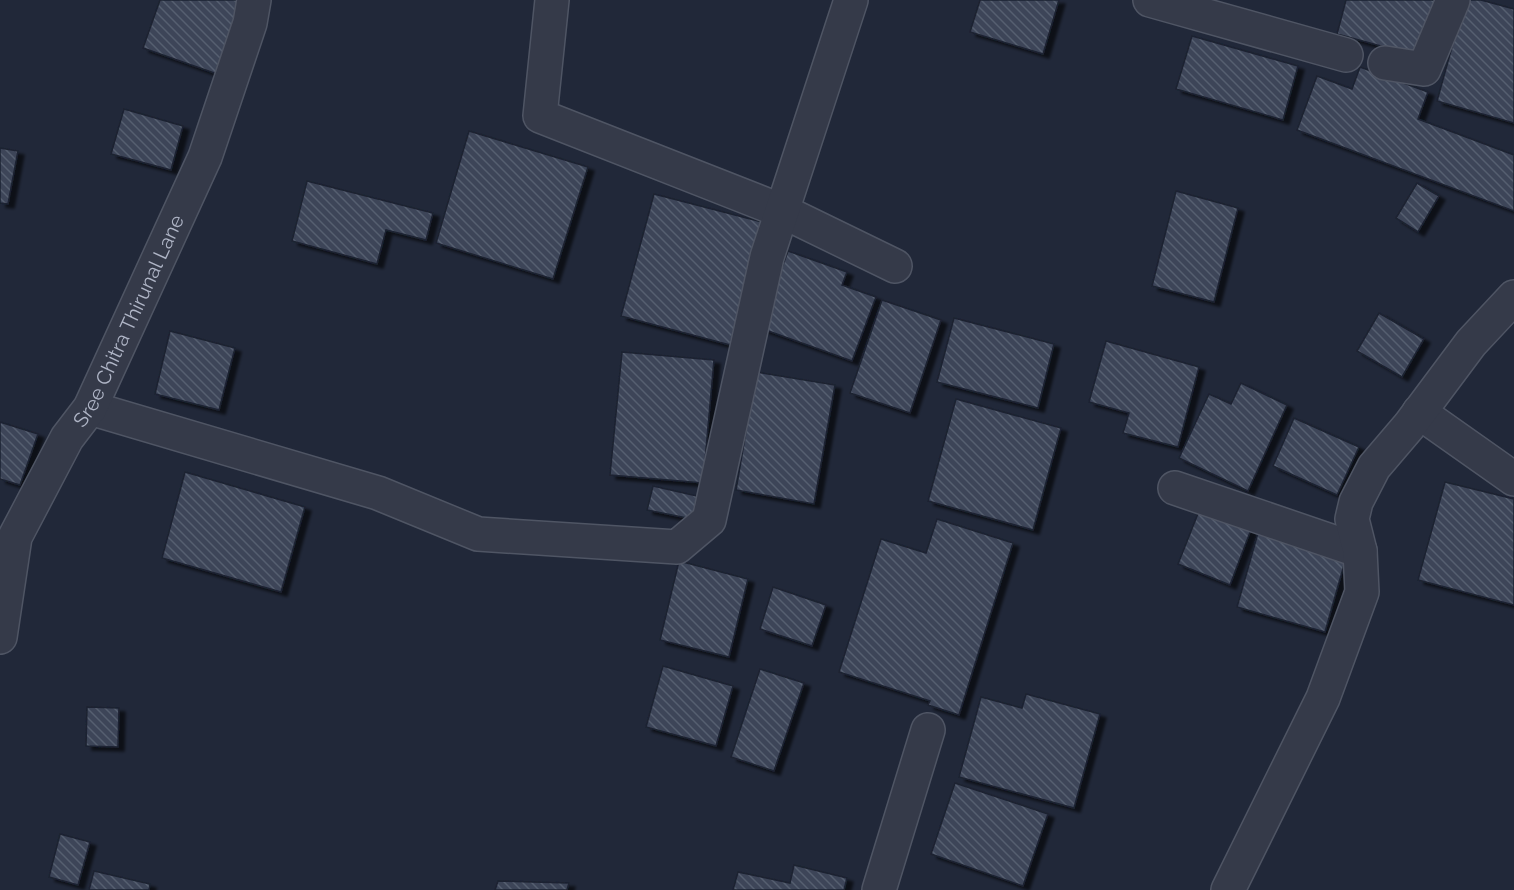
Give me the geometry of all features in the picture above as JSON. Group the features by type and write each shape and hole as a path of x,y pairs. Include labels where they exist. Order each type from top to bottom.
{"street":[{"name":"Sree Chitra Thirunal Lane","path":"0,637 15,537 12,514 90,408 205,157 250,23 254,0"},
{"path":"552,0 540,116 782,211 895,266"},
{"path":"90,408 378,493 478,534 677,547 709,520 767,256 851,0"},
{"path":"1150,0 1346,55"},
{"path":"1384,63 1424,69 1453,0"},
{"path":"1228,890 1323,698 1362,592 1360,551 1352,519 1356,502 1374,467 1471,343 1514,297"},
{"path":"1419,412 1514,479"},
{"path":"1175,488 1360,551"},
{"path":"879,890 928,730"}],"building":[{"path":"160,0 244,0 217,74 143,48"},
{"path":"980,0 1059,0 1043,54 970,32"},
{"path":"1346,0 1436,0 1421,57 1337,34"},
{"path":"1465,0 1481,0 1514,9 1514,123 1437,101"},
{"path":"1192,36 1298,66 1283,120 1176,89"},
{"path":"1360,67 1428,92 1418,119 1514,155 1514,211 1297,130 1317,76 1352,89"},
{"path":"124,109 183,126 171,170 111,154"},
{"path":"469,131 588,167 553,279 436,243"},
{"path":"0,148 18,151 8,204 0,203"},
{"path":"307,181 433,213 426,240 386,230 377,264 292,241"},
{"path":"1417,183 1439,196 1418,232 1396,218"},
{"path":"1176,191 1238,208 1214,302 1152,286"},
{"path":"654,194 762,222 730,345 621,316"},
{"path":"788,251 847,272 842,285 876,297 852,361 760,328"},
{"path":"882,300 941,320 910,413 850,393"},
{"path":"1379,313 1424,339 1402,377 1357,351"},
{"path":"954,318 1054,344 1038,408 937,382"},
{"path":"170,331 235,348 219,410 155,394"},
{"path":"1106,341 1199,367 1178,447 1123,433 1129,413 1089,402"},
{"path":"622,352 714,360 703,483 610,475"},
{"path":"756,372 835,385 814,504 736,490"},
{"path":"1241,383 1287,405 1248,491 1179,458 1209,394 1231,404"},
{"path":"956,399 1061,428 1033,530 928,501"},
{"path":"1294,418 1359,447 1337,495 1273,466"},
{"path":"0,422 38,434 20,485 0,479"},
{"path":"185,472 305,507 281,592 162,558"},
{"path":"1445,482 1514,499 1514,605 1418,580"},
{"path":"653,486 697,496 692,519 647,510"},
{"path":"1201,506 1252,527 1230,585 1178,564"},
{"path":"937,519 1013,543 959,715 928,705 930,701 839,672 881,539 926,553"},
{"path":"1258,533 1346,558 1325,632 1237,607"},
{"path":"679,561 748,579 729,657 660,640"},
{"path":"773,587 826,605 812,646 760,629"},
{"path":"663,666 733,686 716,746 646,727"},
{"path":"760,669 804,683 774,771 731,757"},
{"path":"1026,694 1100,714 1074,808 959,777 981,697 1022,708"},
{"path":"87,707 119,708 118,747 86,746"},
{"path":"955,783 1048,814 1023,886 931,854"},
{"path":"60,834 90,842 78,885 49,877"},
{"path":"794,865 847,878 844,890 733,890 738,872 790,883"},
{"path":"94,871 150,884 149,890 89,890"},
{"path":"498,881 569,883 567,890 495,890"}]}
